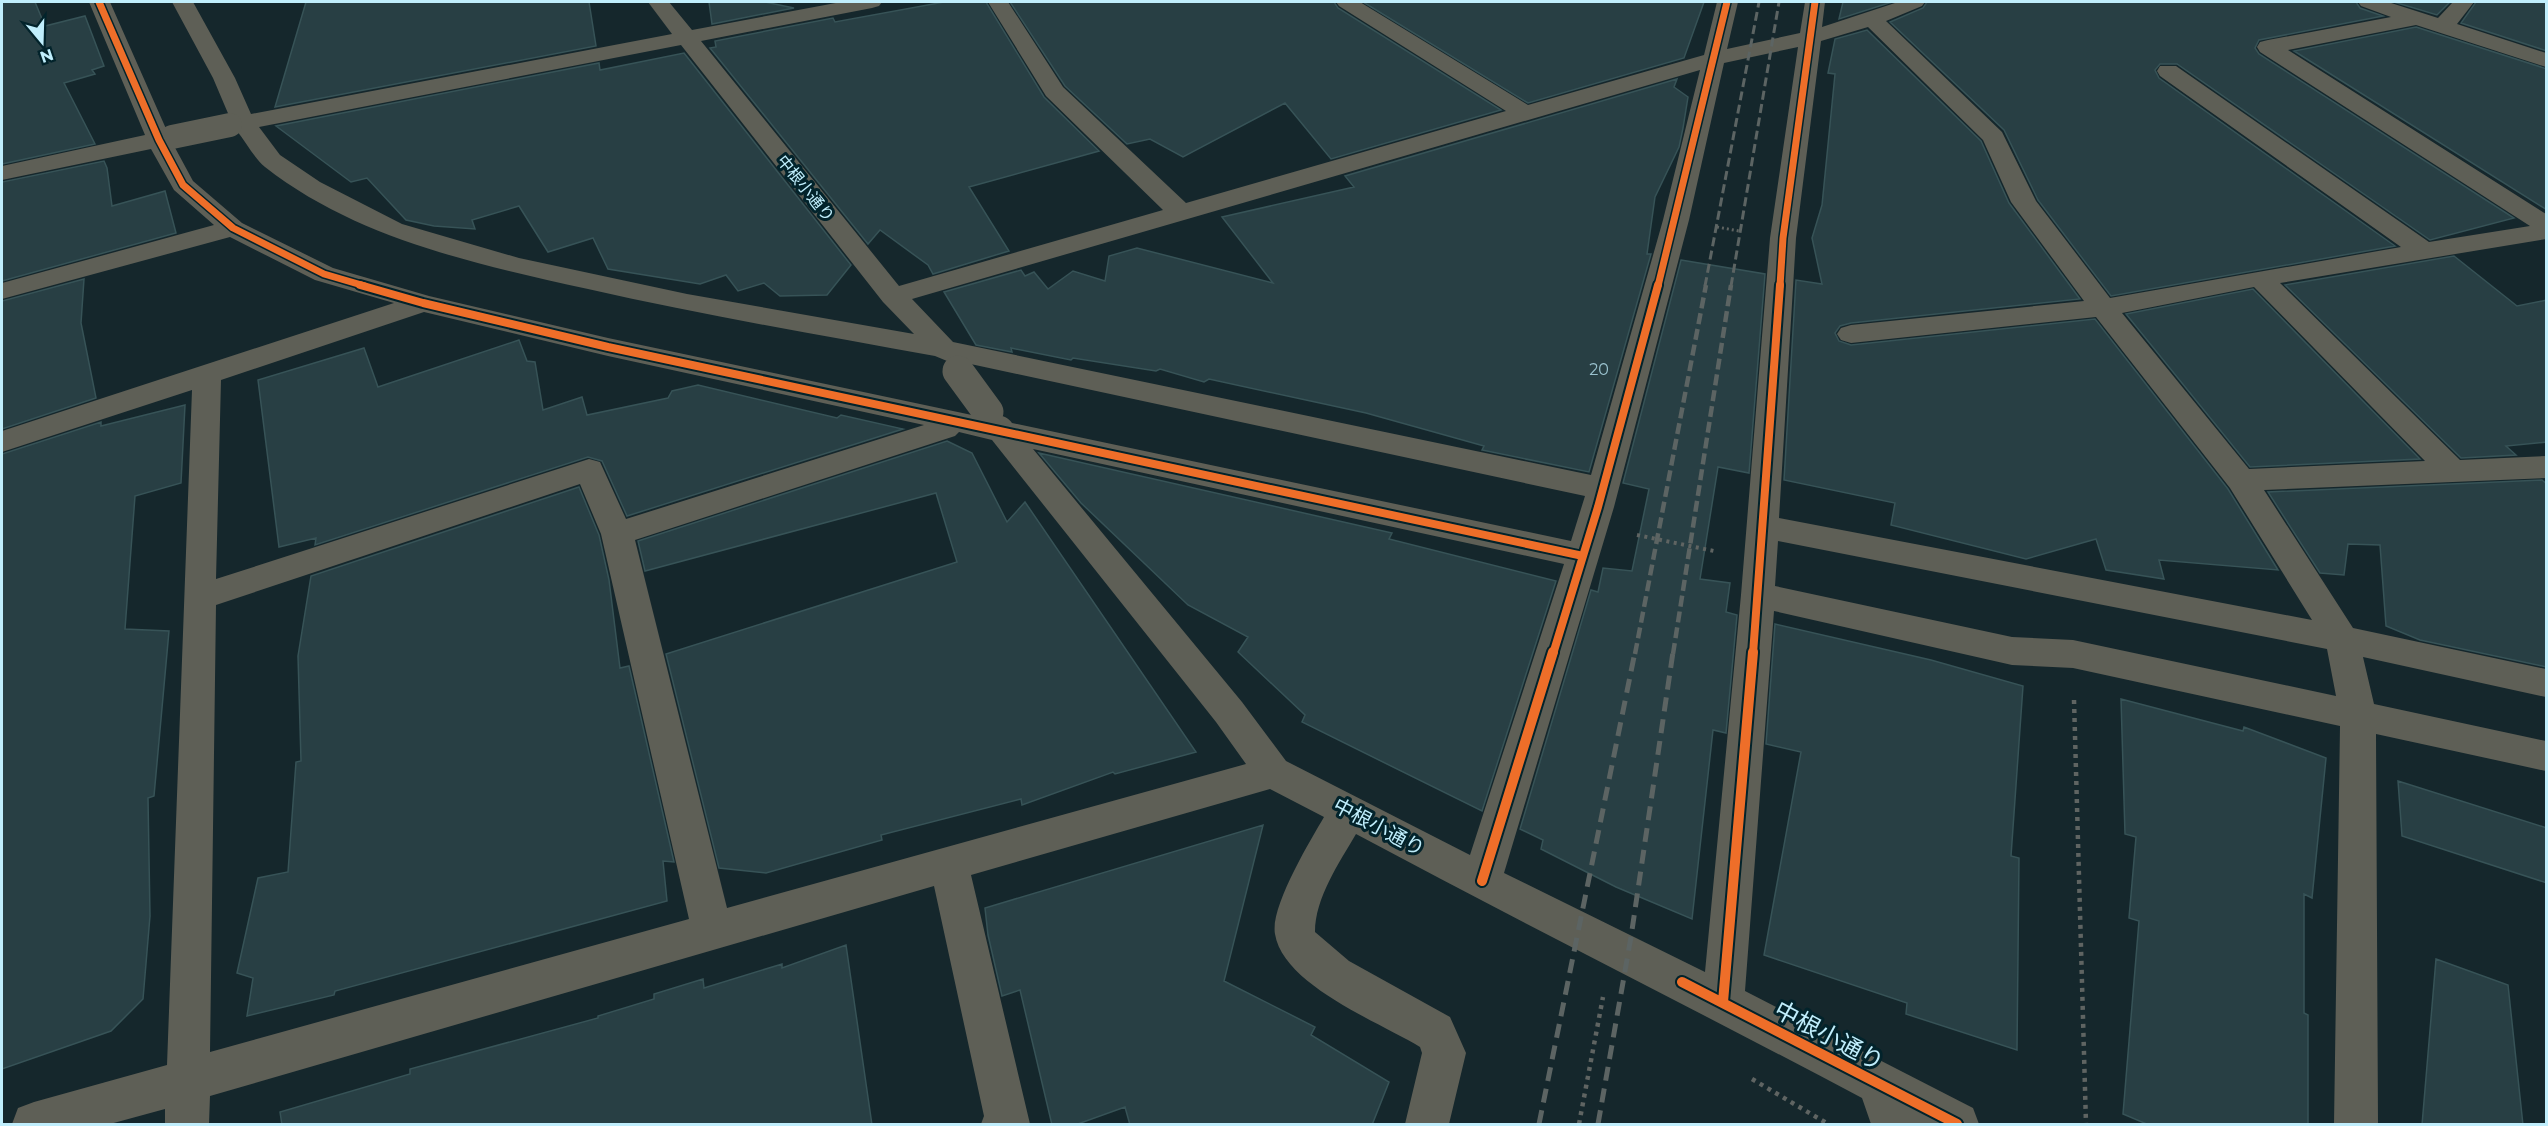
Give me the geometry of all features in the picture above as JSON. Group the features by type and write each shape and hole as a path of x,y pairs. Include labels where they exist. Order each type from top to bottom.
{"street":[{"path":"99,2 165,138 183,185 232,228 324,274 423,303 608,346 953,421 996,422 1585,549"},
{"path":"183,2 224,78 237,124 271,160 311,187 393,230 514,265 1600,498"},
{"name":"中根小通り","path":"658,2 893,296 951,360 996,422 1222,703 1273,772 1606,946 1723,1002 1957,1125"},
{"path":"2,173 165,138 872,2"},
{"path":"998,2 1054,92 1180,212"},
{"path":"1346,2 1526,114"},
{"path":"1482,881 1600,498 1676,220 1716,58 1727,2"},
{"path":"1723,1002 1758,584 1783,238 1815,2"},
{"path":"893,296 1716,58 1811,39 1873,20 1915,2"},
{"path":"2368,2 2547,60"},
{"path":"2443,26 2464,2"},
{"path":"2417,18 2268,47 2547,225"},
{"path":"1873,20 1994,137 2024,202 2103,308 2241,480 2342,639 2358,714 2356,1125"},
{"path":"2168,71 2424,251"},
{"path":"2,291 232,228"},
{"path":"1851,334 2103,308 2260,278 2547,231"},
{"path":"2260,278 2453,471"},
{"path":"2,442 423,303"},
{"path":"187,1125 199,598 207,374"},
{"path":"616,534 944,429 953,421"},
{"path":"2241,480 2547,466"},
{"path":"199,598 589,470 616,534 712,929"},
{"path":"1761,531 2342,639 2547,683"},
{"path":"1758,584 2012,651 2073,654 2547,756"},
{"path":"34,1125 712,929 1273,772"},
{"path":"1349,811 1325,850 1296,917 1294,933 1300,949 1317,965 1435,1032 1444,1053 1426,1125"},
{"path":"949,864 1008,1123 1003,1125"},
{"path":"1880,1084 1893,1125"}],"path":[{"path":"1637,535 1716,552"},
{"path":"2073,654 2086,1125"},
{"path":"1579,1125 1604,990"}],"building":[{"path":"2,2 35,2 45,26 85,16 104,66 92,70 95,74 64,83 95,144 2,164"},
{"path":"306,2 589,2 596,46 275,107"},
{"path":"709,2 765,2 794,8 712,24"},
{"path":"944,2 986,2 1044,97 1099,151 969,187 1009,251 933,274 928,265 880,230 868,244 710,48 716,47 715,41 833,18 835,22"},
{"path":"1010,2 1334,2 1338,8 1501,110 1331,159 1285,103 1183,157 1150,139 1127,144 1065,86"},
{"path":"1363,2 1704,2 1684,58 1528,103"},
{"path":"1843,2 1892,2 1839,19"},
{"path":"1927,2 2356,2 2360,8 2383,16 2259,40 2255,48 2259,54 2514,218 2430,240 2177,64 2160,64 2155,70 2159,78 2395,246 2111,296 2038,200 2004,130 1890,22 1923,8"},
{"path":"2394,2 2450,2 2437,15"},
{"path":"2476,2 2547,2 2547,51 2461,23"},
{"path":"2416,27 2547,69 2547,210 2294,51"},
{"path":"1867,30 1981,141 2009,203 2080,299 1851,323 1840,326 1835,333 1839,341 1851,345 2095,319 2228,489 2278,570 2159,560 2164,579 2106,570 2096,539 2026,559 1891,525 1895,503 1784,480 1796,280 1822,284 1812,238 1822,205 1835,74 1828,73 1835,39"},
{"path":"684,53 851,265 827,295 780,296 764,283 738,291 726,275 700,284 608,269 593,238 548,252 519,206 472,220 475,229 434,226 406,220 367,178 351,182 276,126 599,63 600,70"},
{"path":"1677,79 1674,87 1688,97 1679,147 1655,197 1647,254 1651,254 1589,472 1482,450 1484,446 1366,413 1209,379 1204,382 1160,369 1156,371 1073,358 1071,360 1011,348 1012,352 976,345 944,292 1021,270 1025,276 1034,272 1048,289 1073,271 1105,281 1109,256 1137,248 1273,283 1222,217 1354,187 1345,176"},
{"path":"104,161 112,206 165,191 176,233 2,281 2,182"},
{"path":"2454,256 2517,306 2547,300 2547,442 2506,446 2516,455 2461,458 2285,285"},
{"path":"1681,260 1765,274 1749,473 1718,467 1700,579 1730,583 1726,612 1737,615 1726,733 1713,730 1692,919 1616,887 1541,849 1543,840 1520,829 1591,590 1598,592 1603,568 1632,571 1649,489 1623,483"},
{"path":"84,279 81,323 96,398 2,429 2,301"},
{"path":"2253,289 2420,459 2250,467 2126,314"},
{"path":"519,340 527,361 535,362 543,410 582,397 587,415 668,398 672,391 698,385 837,418 841,415 903,429 627,516 602,461 588,457 315,545 316,538 279,547 258,380 364,348 378,387"},
{"path":"185,405 181,483 135,496 125,629 169,631 154,796 148,798 150,916 143,999 111,1031 2,1069 2,454 101,422 101,426"},
{"path":"947,441 972,453 1007,522 1025,502 1196,752 1115,774 1113,772 1022,805 1021,799 881,835 882,840 766,873 719,868 666,654 957,562 936,493 645,571 638,541"},
{"path":"1039,453 1392,533 1389,539 1556,581 1482,811 1302,722 1305,715 1238,652 1248,637 1188,605 1081,503"},
{"path":"2542,480 2547,484 2547,667 2420,640 2386,626 2380,545 2348,544 2344,575 2320,573 2268,492"},
{"path":"579,487 599,535 609,580 620,668 629,666 674,862 663,861 667,901 335,991 334,995 247,1016 253,978 237,973 258,878 288,872 296,762 301,761 298,656 311,576"},
{"path":"1775,624 1931,660 2023,686 2011,856 2019,858 2017,1050 1906,1014 1907,1003 1764,955 1801,752 1766,744"},
{"path":"2121,699 2243,731 2244,727 2326,758 2312,898 2304,894 2304,1013 2308,1015 2308,1125 2149,1125 2123,1114 2139,921 2129,918 2136,837 2125,834"},
{"path":"2398,781 2547,828 2547,883 2402,836"},
{"path":"1263,825 1224,981 1315,1027 1311,1035 1389,1082 1372,1125 1130,1125 1125,1107 1075,1125 1052,1125 1020,990 1002,996 988,935 985,908"},
{"path":"846,945 872,1125 282,1125 280,1112 410,1074 410,1069 598,1018 598,1016 654,999 654,994 703,979 704,988 782,964 782,968"},
{"path":"2436,959 2508,985 2523,1125 2422,1125"}],"railway":[{"path":"1705,286 1759,2"},
{"path":"1731,286 1779,2"},
{"path":"1635,654 1706,285"},
{"path":"1673,654 1731,285"},
{"path":"1539,1124 1635,652"},
{"path":"1598,1124 1631,937 1673,652"}],"cycle path":[{"path":"99,2 159,140 183,185 233,228 324,274 423,303 608,347 1583,556"},
{"path":"1482,881 1598,507 1676,220 1727,2"},
{"path":"1723,1002 1758,595 1783,238 1815,2"},
{"path":"1682,982 1957,1124"}]}
